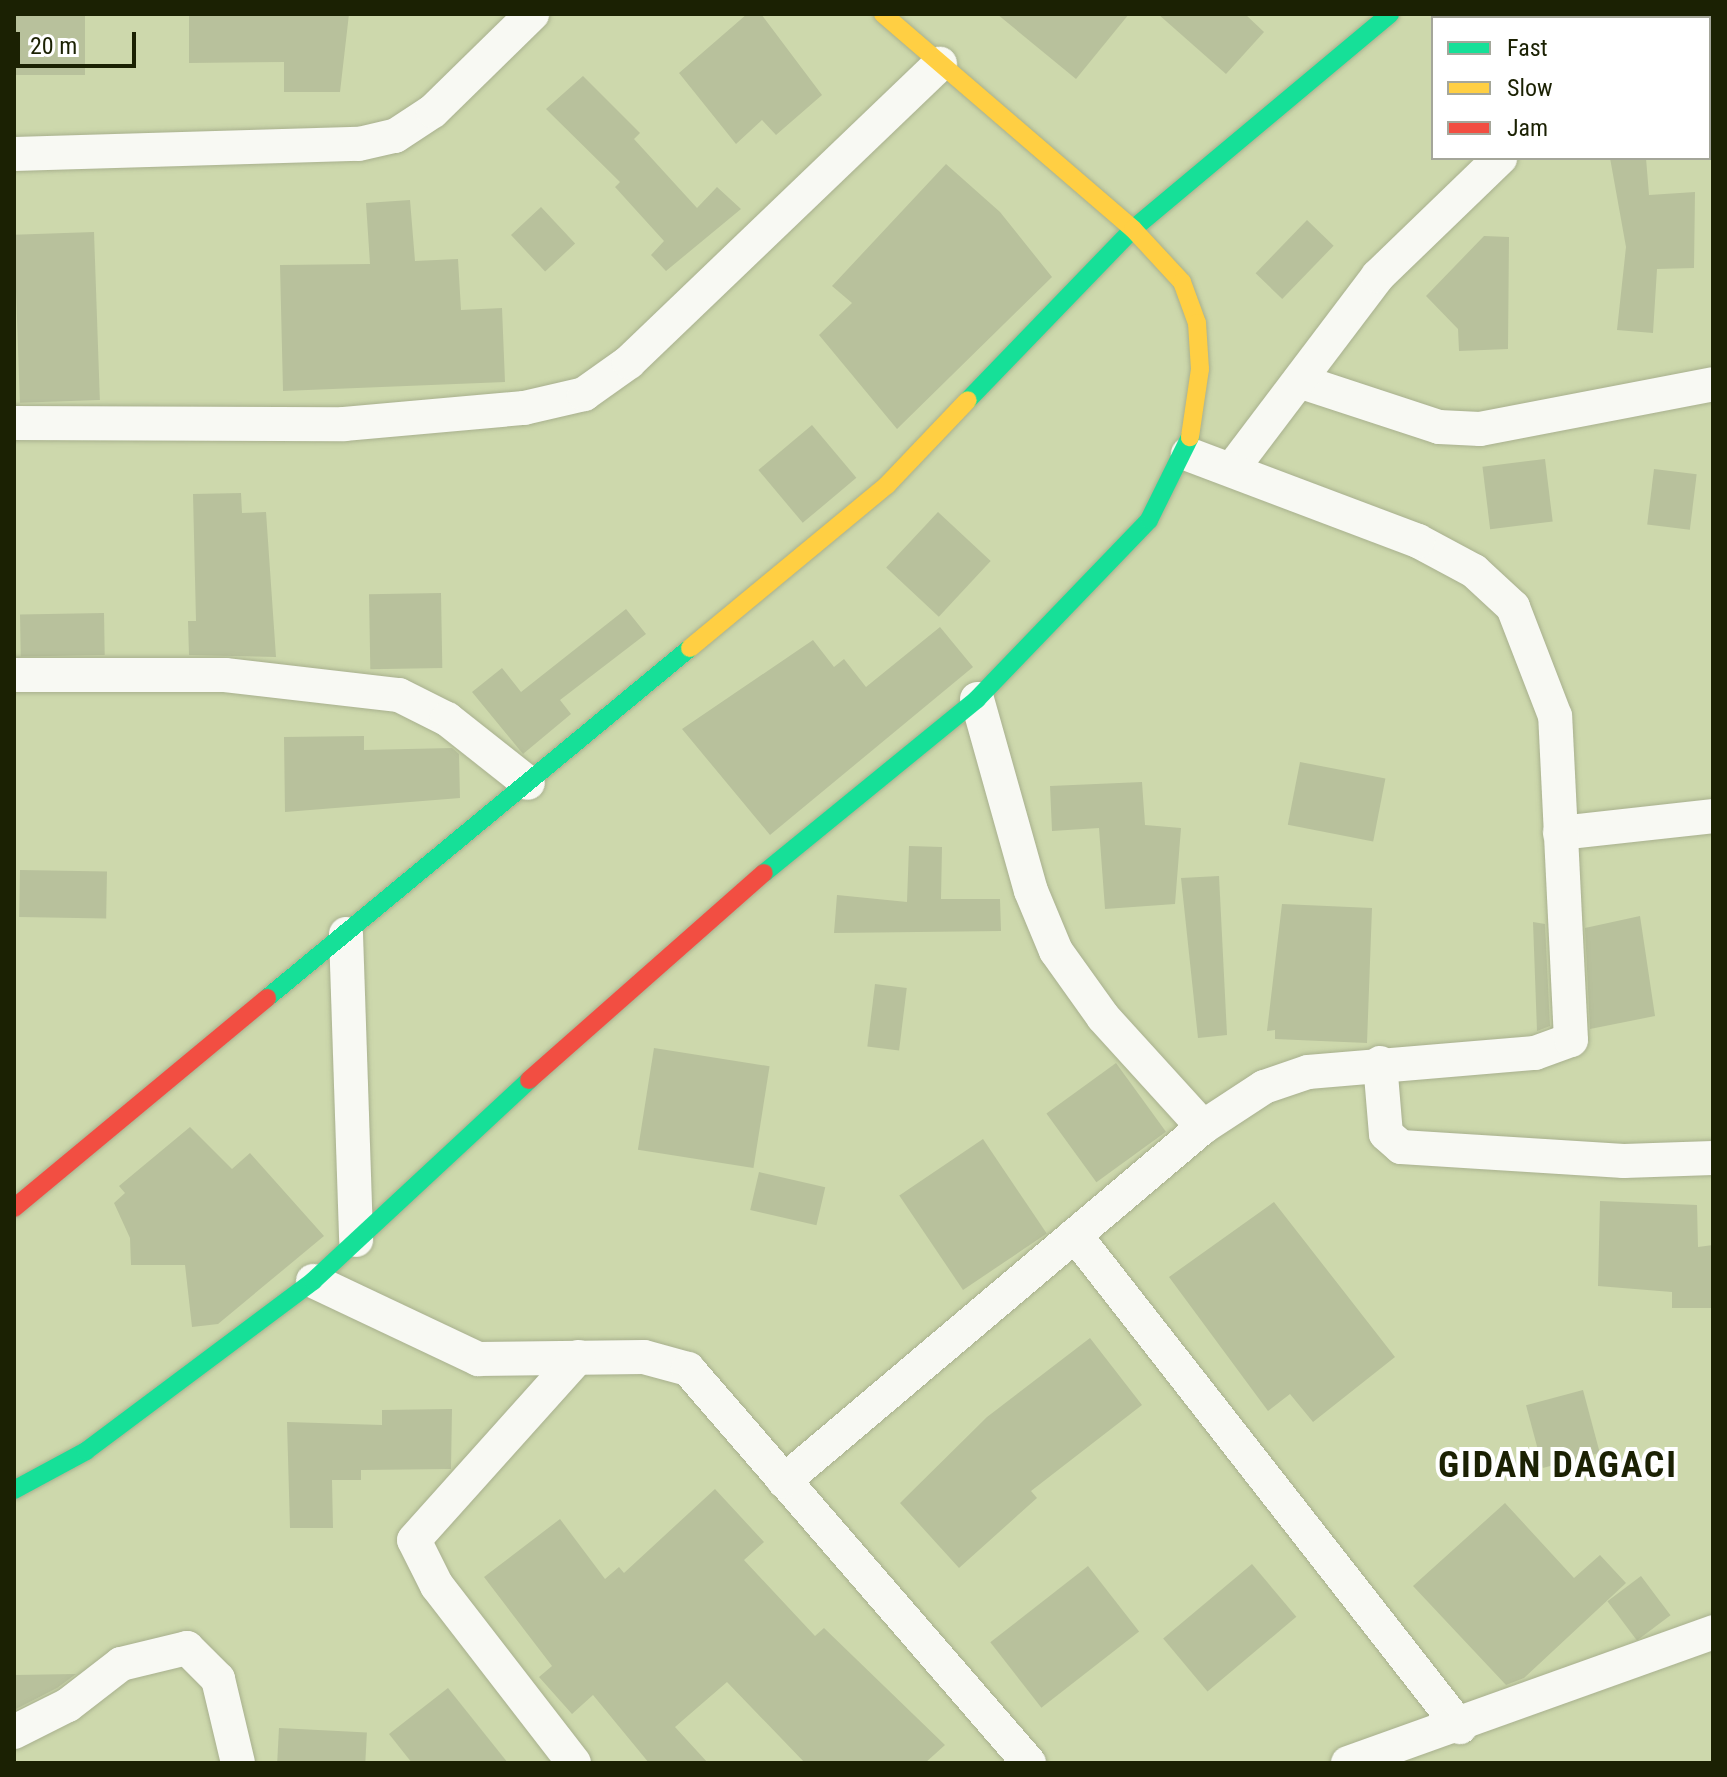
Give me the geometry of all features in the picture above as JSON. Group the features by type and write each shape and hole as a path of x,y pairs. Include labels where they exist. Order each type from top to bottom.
{"street":[{"path":"14,154 359,144 395,136 433,111 532,14"},
{"path":"14,1490 86,1451 190,1378 313,1281 855,793 977,699 1149,520 1188,454 1200,369 1197,323 1182,282 1133,229 883,14"},
{"path":"14,1208 887,485 1133,229 1390,14"},
{"path":"14,423 344,424 524,408 584,394 629,362 940,64"},
{"path":"1232,469 1378,276 1498,160"},
{"path":"1299,381 1439,427 1480,429 1713,384"},
{"path":"784,1481 1203,1127 1264,1087 1308,1072 1380,1063 1535,1053 1571,1040 1555,716 1513,607 1474,571 1418,541 1188,454"},
{"path":"14,675 225,675 399,695 447,719 528,783"},
{"path":"977,699 1031,891 1056,951 1103,1017 1203,1127"},
{"path":"1560,833 1713,816"},
{"path":"346,934 356,1240"},
{"path":"1380,1063 1386,1134 1401,1147 1624,1161 1713,1158"},
{"path":"1075,1235 1460,1727"},
{"path":"313,1281 454,1353 478,1359 669,1359 688,1369 1029,1763"},
{"path":"574,1763 437,1586 414,1540 578,1357"},
{"path":"1348,1763 1460,1727 1713,1632"},
{"path":"14,1732 68,1705 121,1664 187,1648 218,1679 238,1763"}],"building":[{"path":"14,14 85,14 85,75 14,75"},
{"path":"189,14 349,14 340,92 284,92 284,62 189,63"},
{"path":"747,14 761,14 822,95 776,135 762,120 736,144 679,73"},
{"path":"997,14 1129,14 1076,79"},
{"path":"1158,14 1245,14 1264,32 1226,74"},
{"path":"583,76 640,133 634,139 697,208 717,187 741,209 666,271 651,255 664,241 615,187 620,182 546,109"},
{"path":"1610,160 1646,160 1649,195 1695,192 1694,268 1657,269 1653,333 1617,330 1626,247"},
{"path":"946,164 1000,212 1052,277 897,429 819,335 852,303 832,286"},
{"path":"410,200 415,261 458,259 461,310 502,308 505,382 283,391 280,265 370,264 366,203"},
{"path":"541,207 575,244 545,272 511,235"},
{"path":"1307,220 1334,246 1282,299 1256,273"},
{"path":"94,232 100,400 20,403 14,235"},
{"path":"1484,236 1509,237 1508,349 1459,351 1458,329 1426,296"},
{"path":"812,425 856,478 803,523 758,470"},
{"path":"1545,459 1553,522 1490,529 1482,467"},
{"path":"1654,469 1697,474 1690,530 1647,525"},
{"path":"241,493 242,513 266,512 276,657 189,655 188,621 196,621 193,494"},
{"path":"938,512 991,561 939,617 886,568"},
{"path":"441,593 442,668 370,669 369,594"},
{"path":"626,609 646,634 560,700 571,714 523,754 472,692 502,668 521,692"},
{"path":"104,613 105,655 21,656 20,614"},
{"path":"940,627 973,667 770,835 682,729 813,640 834,667 844,659 866,687"},
{"path":"364,736 364,750 452,748 459,754 460,798 285,812 284,737"},
{"path":"1300,762 1385,779 1373,841 1288,825"},
{"path":"1142,782 1145,825 1181,828 1175,904 1105,909 1099,828 1052,831 1050,786"},
{"path":"909,846 942,847 941,899 1000,899 1001,931 834,933 837,895 907,902"},
{"path":"20,870 107,872 106,919 19,917"},
{"path":"1219,876 1227,1035 1198,1038 1181,878"},
{"path":"1282,904 1372,908 1367,1043 1275,1039 1275,1030 1267,1031"},
{"path":"1640,916 1655,1016 1590,1029 1585,928"},
{"path":"1533,922 1545,924 1550,1026 1537,1031"},
{"path":"875,984 907,988 899,1050 867,1047"},
{"path":"654,1048 770,1066 753,1168 638,1150"},
{"path":"1116,1063 1166,1132 1096,1182 1046,1114"},
{"path":"190,1127 232,1169 250,1153 324,1236 218,1324 192,1327 185,1265 131,1265 130,1238 114,1203 125,1193 119,1186"},
{"path":"983,1139 1047,1234 963,1290 899,1195"},
{"path":"759,1172 825,1187 816,1225 750,1210"},
{"path":"1600,1201 1697,1205 1698,1247 1713,1245 1713,1308 1672,1308 1672,1292 1598,1286"},
{"path":"1274,1202 1395,1357 1313,1422 1290,1394 1268,1411 1169,1277"},
{"path":"1090,1338 1142,1405 1031,1491 1037,1498 959,1568 900,1503 987,1417"},
{"path":"1583,1390 1600,1453 1543,1468 1526,1405"},
{"path":"452,1409 451,1469 361,1470 361,1480 332,1480 333,1528 290,1528 287,1422 382,1425 382,1410"},
{"path":"715,1489 764,1542 744,1560 815,1636 824,1628 945,1745 925,1763 805,1763 727,1682 675,1727 708,1763 649,1763 593,1695 572,1714 539,1677 552,1666 484,1577 560,1519 605,1579 619,1567 624,1573"},
{"path":"1505,1503 1574,1578 1600,1555 1626,1583 1524,1678 1506,1685 1413,1586"},
{"path":"1252,1564 1296,1617 1207,1691 1163,1639"},
{"path":"1088,1566 1139,1631 1041,1708 990,1642"},
{"path":"1641,1576 1670,1615 1637,1640 1607,1601"},
{"path":"76,1674 57,1688 14,1710 14,1675"},
{"path":"448,1688 508,1763 412,1763 389,1734"},
{"path":"279,1728 367,1733 365,1763 277,1763"}],"traffic: fast":[{"path":"968,400 1133,229 1390,14"},
{"path":"764,873 977,699 1149,520 1190,437"},
{"path":"267,998 690,648"},
{"path":"14,1490 86,1451 313,1281 529,1080"}],"traffic: slow":[{"path":"883,14 1133,229 1182,282 1197,323 1200,369 1190,437"},
{"path":"690,648 887,485 968,400"}],"traffic: jam":[{"path":"529,1080 764,873"},
{"path":"14,1208 267,998"}],"district":[{"name":"GIDAN DAGACI","path":"1558,1466"}]}
